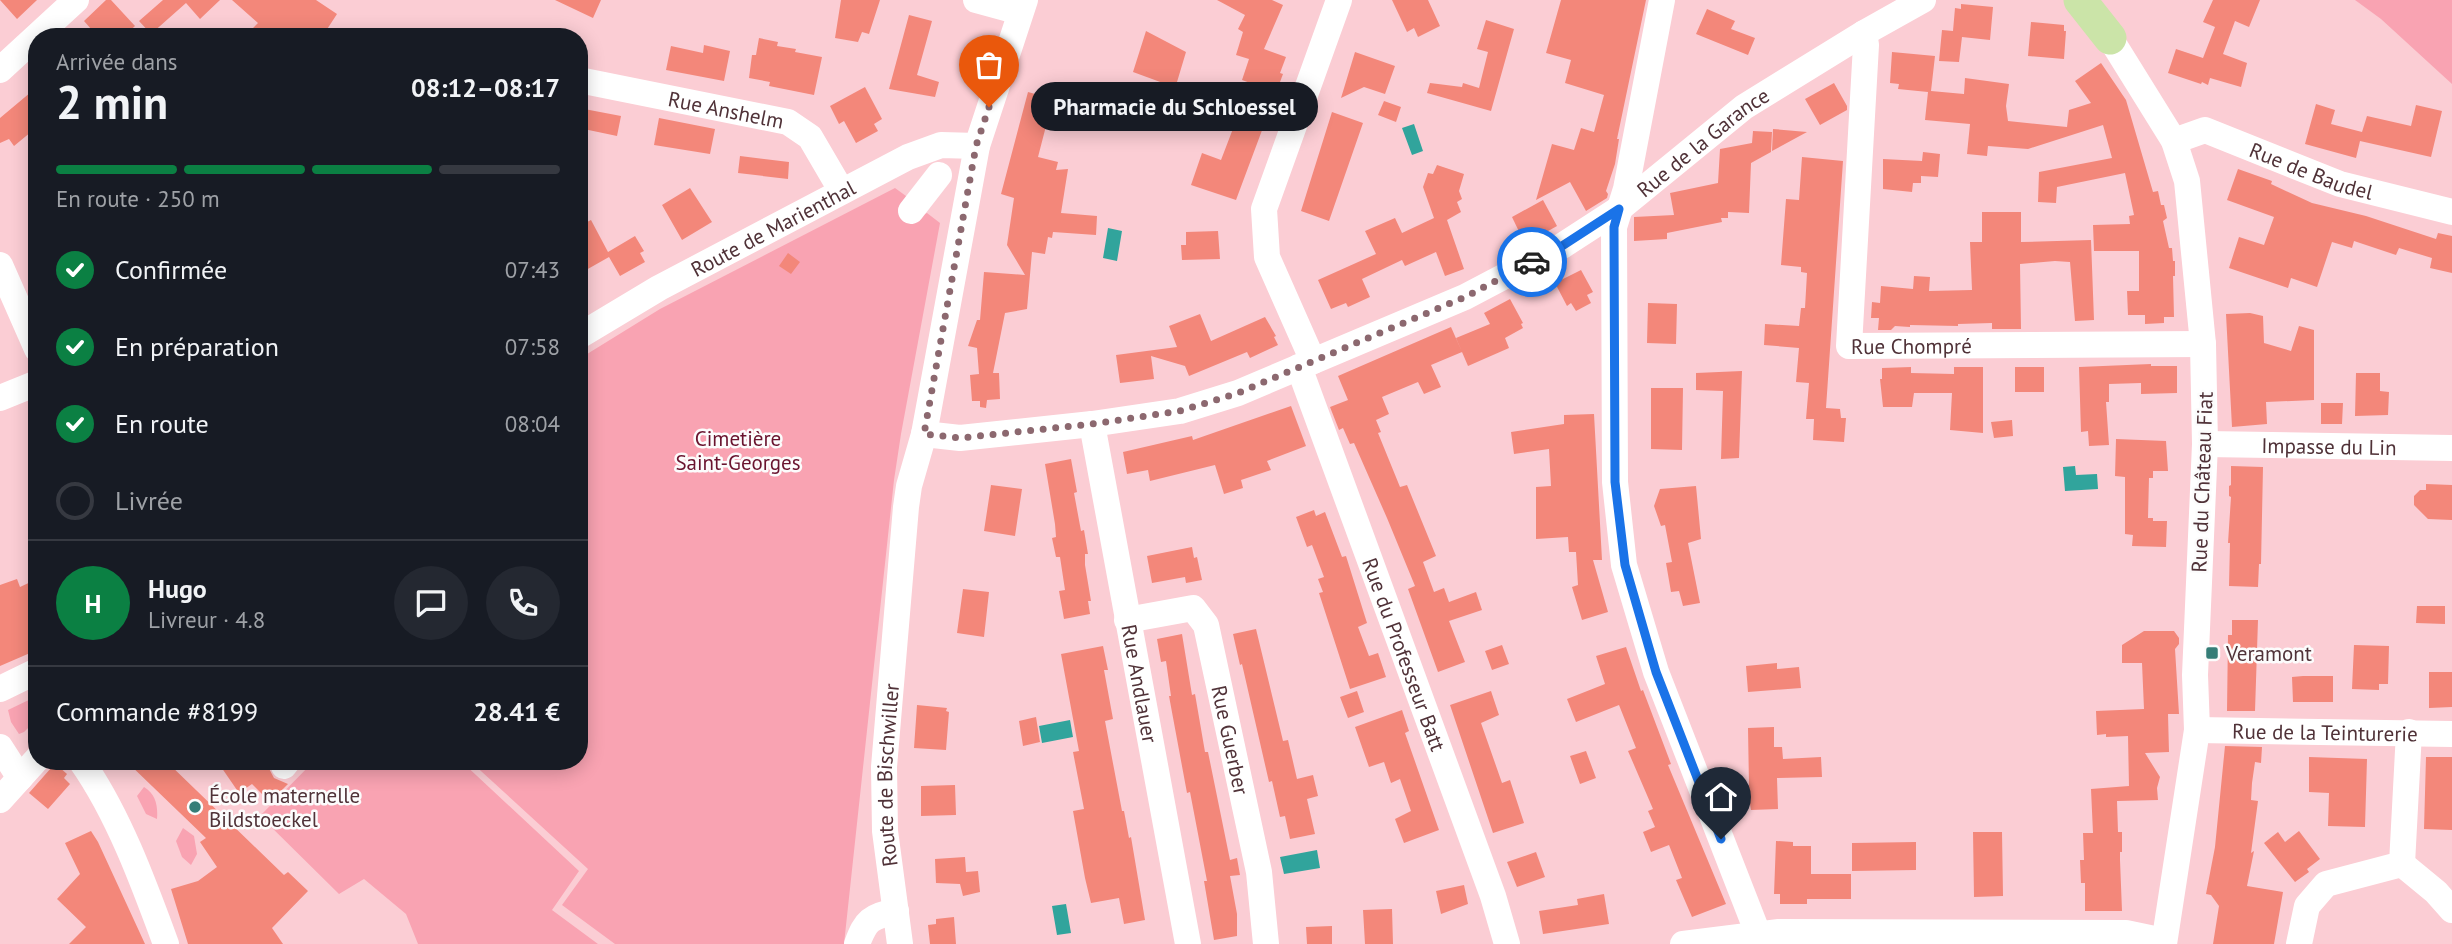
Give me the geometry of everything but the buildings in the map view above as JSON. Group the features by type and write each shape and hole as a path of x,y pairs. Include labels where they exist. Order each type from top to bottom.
{"main road":[{"name":"Rue du Château Fiat","path":"2080,0 2110,38"},
{"name":"Rue du Château Fiat","path":"2107,0 2110,38"}],"street":[{"path":"46,28 76,0"},
{"path":"976,0 1022,6"},
{"name":"Rue du Professeur Batt","path":"1339,0 1265,209 1267,257 1493,895 1507,944"},
{"path":"1662,0 1626,189 1614,227 1615,482 1625,565 1656,672 1760,939"},
{"name":"Rue de la Garance","path":"924,434 960,438 1092,424 1180,411 1238,393 1465,297 1562,246 1619,209 1744,107 1923,0"},
{"name":"Route de Bischwiller","path":"900,944 885,831 884,767 899,605 917,508 924,434 976,146 1022,6"},
{"name":"Rue Chompré","path":"1864,33 1866,45 1849,346 2203,344"},
{"name":"Rue du Château Fiat","path":"2110,38 2174,141 2187,181 2203,344 2205,444 2195,675 2197,730 2164,942"},
{"path":"0,70 28,44"},
{"name":"Rue Anshelm","path":"588,82 788,122 810,137 841,190"},
{"name":"Rue de Baudel","path":"2174,141 2205,130 2340,184 2452,212"},
{"name":"Route de Marienthal","path":"588,331 659,288 908,157 941,145 976,146"},
{"path":"911,211 939,175"},
{"path":"0,265 28,329"},
{"path":"0,398 28,387"},
{"name":"Rue Andlauer","path":"1092,424 1188,944"},
{"name":"Impasse du Lin","path":"2205,444 2452,448"},
{"name":"Rue Guerber","path":"1127,620 1193,608 1206,625 1259,872 1266,944"},
{"path":"0,689 28,675"},
{"name":"Rue de la Teinturerie","path":"2197,730 2452,734"},
{"path":"2402,864 2409,732"},
{"path":"0,747 28,769 0,800"},
{"path":"87,770 124,839 166,944"},
{"path":"2402,864 2436,892 2452,910"},
{"path":"2299,944 2307,906 2326,884 2402,864"},
{"path":"857,944 864,925 870,919 896,911"},
{"path":"1684,944 1760,939 2126,933 2164,942"}],"green space":[{"path":"2355,0 2452,0 2452,84 2381,19"},
{"name":"Cimetière Saint-Georges","path":"895,188 906,196 921,215 927,213 940,223 894,480 844,944 615,944 562,905 588,869 480,770 588,770 588,353 660,309"},
{"path":"28,700 28,728 24,732 19,734 11,722 8,710"},
{"path":"305,770 471,770 579,871 552,910 598,944 418,944 406,914 364,879 339,894 260,816"},
{"path":"144,787 155,801 157,819 146,814 137,796"},
{"path":"183,828 194,836 197,854 191,865 182,857 176,841"}],"water":[{"path":"1414,124 1423,151 1412,155 1402,128"},
{"path":"1108,228 1122,231 1117,261 1103,258"},
{"path":"2075,466 2076,475 2097,474 2098,489 2065,491 2063,467"},
{"path":"1070,720 1073,737 1042,743 1039,726"},
{"path":"1317,850 1320,868 1284,874 1280,857"},
{"path":"1066,904 1071,933 1057,935 1052,906"}],"way so far":[{"path":"989,107 976,146 924,434 960,438 1005,431 1092,424 1180,411 1238,393 1465,297 1532,262"}],"place":[{"name":"Pharmacie du Schloessel","path":"989,107"},
{"name":"Veramont","path":"2212,653"},
{"name":"École maternelle Bildstoeckel","path":"195,807"}],"route":[{"path":"1532,262 1619,209 1614,227 1615,482 1625,565 1656,672 1721,839"}]}
